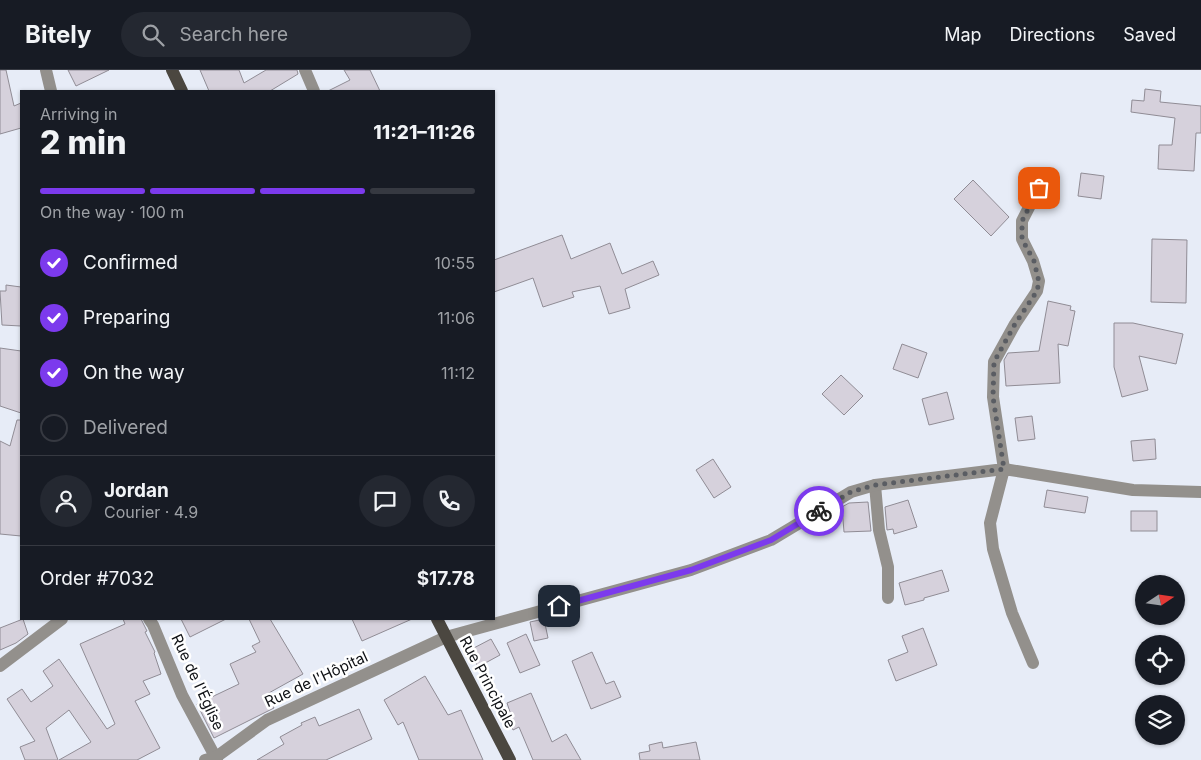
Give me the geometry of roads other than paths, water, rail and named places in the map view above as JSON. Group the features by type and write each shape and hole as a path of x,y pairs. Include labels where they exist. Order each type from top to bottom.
{"main road":[{"path":"172,70 182,90"},
{"name":"Rue Principale","path":"438,620 510,760"}],"street":[{"path":"46,70 51,90"},
{"path":"305,70 314,90"},
{"path":"1033,663 1012,612 992,549 990,523 1004,469 993,397 994,362 1015,324 1037,291 1039,282 1034,261 1022,239 1022,221 1046,174"},
{"name":"Rue de l'Hôpital","path":"213,759 267,720 446,637 691,570 771,540 851,492 875,485 1004,469 1133,490 1201,492"},
{"path":"875,485 879,530 888,567 888,598"},
{"path":"0,666 61,620"},
{"name":"Rue de l'Église","path":"150,620 182,695 213,759"}]}
